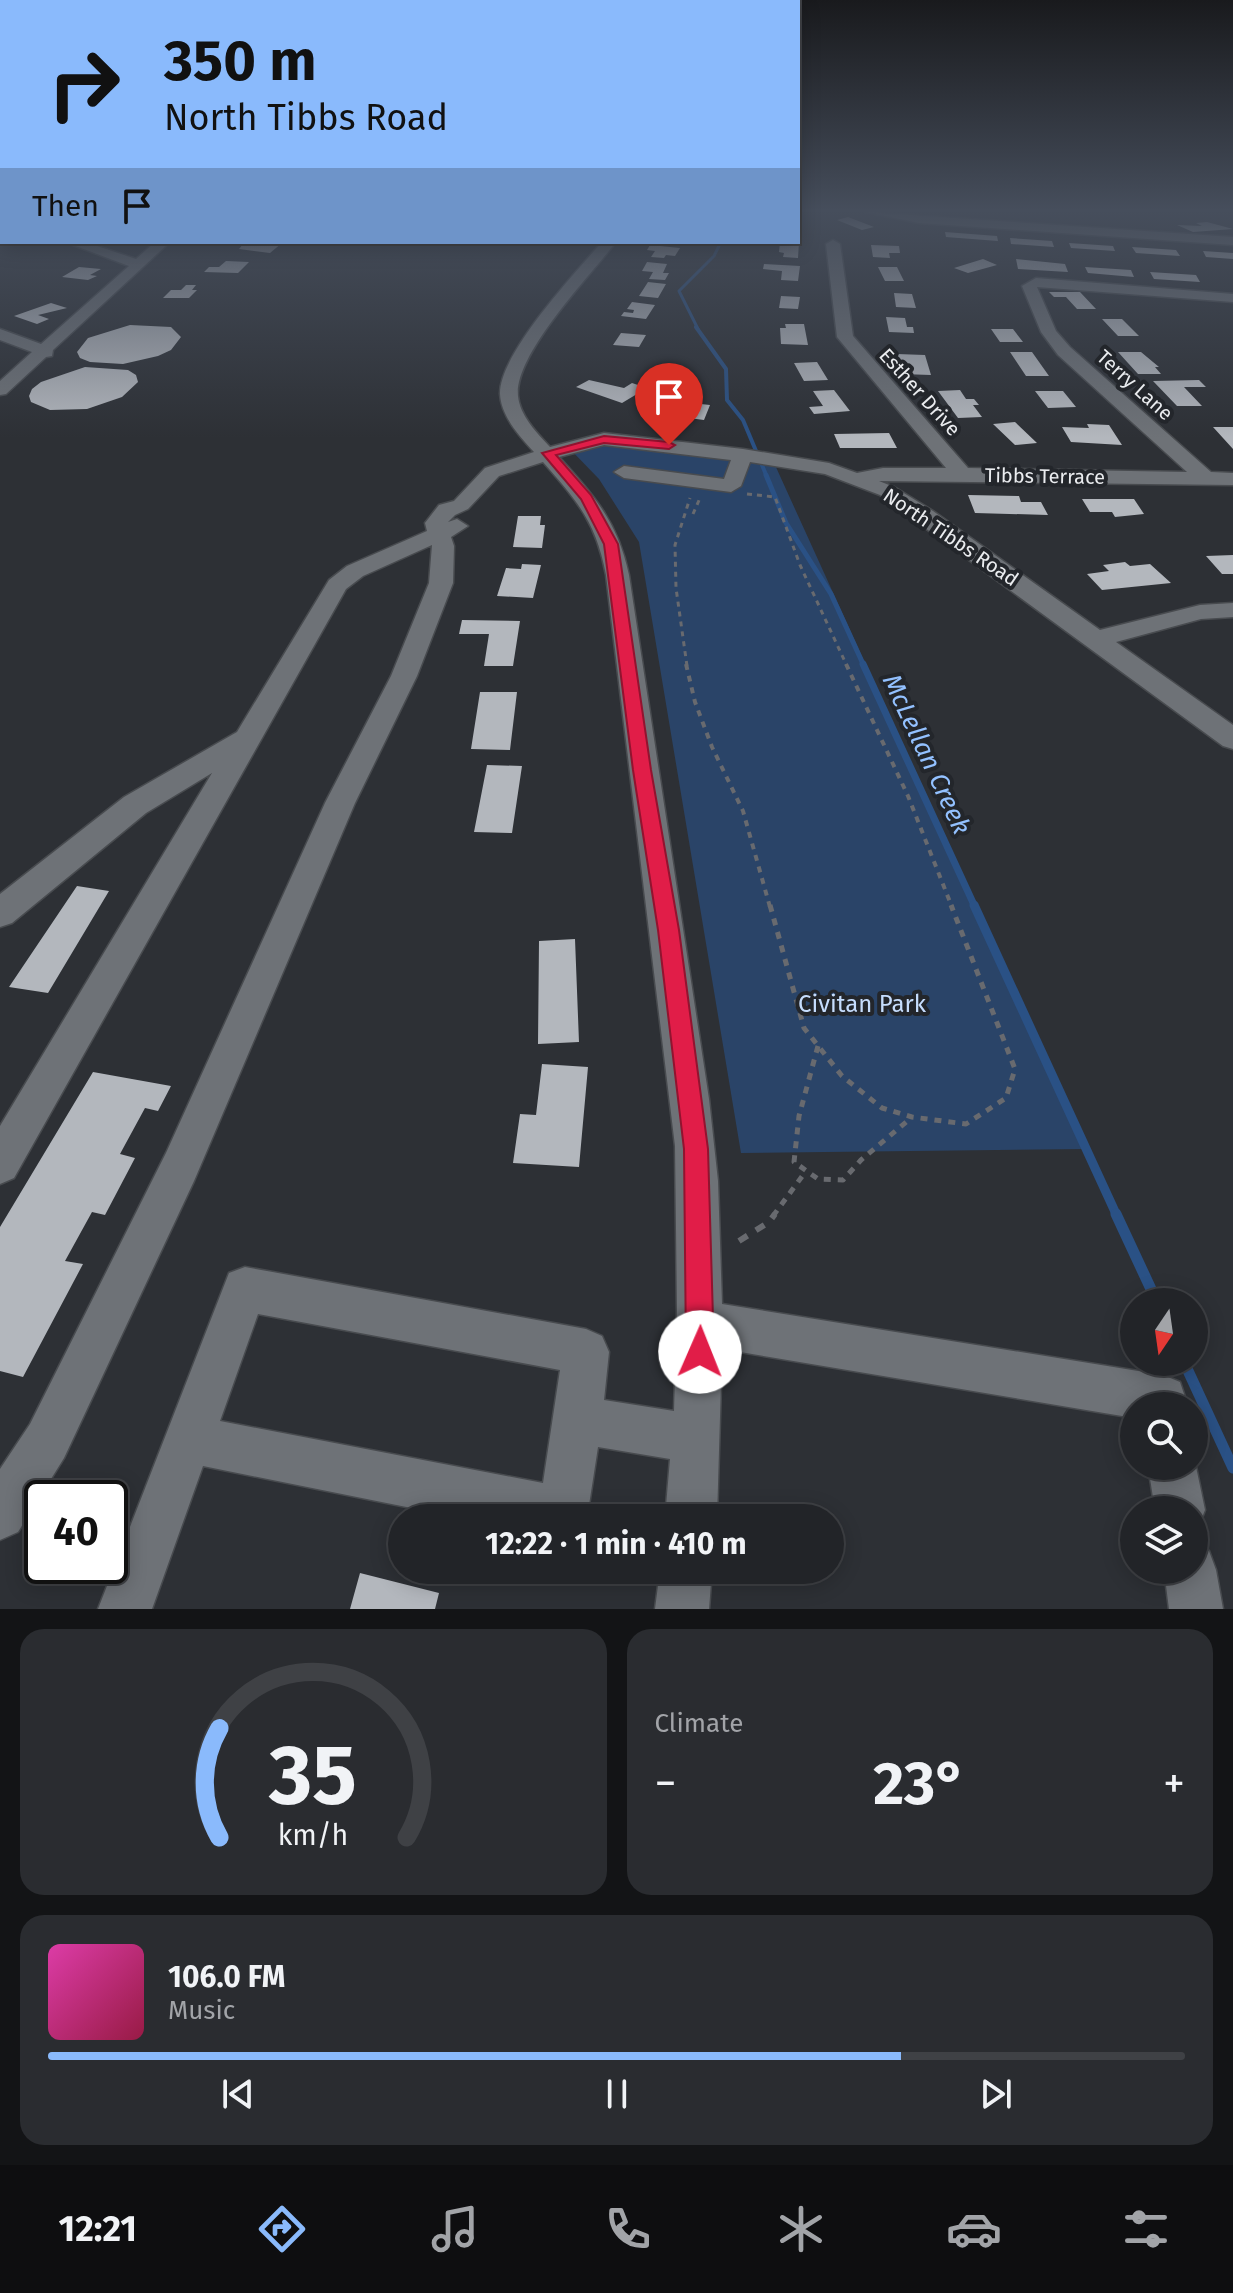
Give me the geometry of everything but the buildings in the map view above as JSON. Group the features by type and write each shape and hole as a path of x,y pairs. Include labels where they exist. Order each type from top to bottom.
{"street":[{"path":"0,390 46,352 114,287"},
{"name":"North Tibbs Road","path":"572,287 518,365 508,390 518,423 551,436 586,442 625,440 745,455 797,462 858,478 887,491 925,516 1233,739"},
{"name":"Esther Drive","path":"839,287 845,337 962,474"},
{"name":"Terry Lane","path":"1029,287 1049,332 1064,351 1206,479"},
{"name":"Terry Lane","path":"1099,287 1233,298"},
{"path":"0,334 46,352"},
{"path":"0,1164 337,585 355,571 451,519 492,472 551,436 611,544 642,770 669,930 696,1149 701,1323 692,1504"},
{"path":"624,472 731,486 745,455"},
{"name":"Tibbs Terrace","path":"858,478 883,474 962,474 1233,479"},
{"path":"0,1514 47,1441 180,1167 340,803 404,676 441,583 451,519"},
{"path":"1097,639 1200,612 1233,610"},
{"path":"2,914 135,805 248,738"},
{"path":"125,1609 245,1289 586,1352 564,1513 189,1439"},
{"path":"701,1323 1120,1392"},
{"path":"577,1420 697,1439"},
{"path":"682,1609 685,1584"},
{"path":"1192,1584 1196,1609"}],"path":[{"path":"694,488 675,545 676,588 685,659 695,702 712,747 743,811 804,1028 842,1076 882,1108 912,1117 966,1124 1006,1098 1015,1069 908,796 800,565 775,497 732,492"},
{"path":"693,514 704,489"},
{"path":"818,1046 799,1116 794,1162 818,1179 843,1180 861,1160 912,1117"},
{"path":"739,1241 769,1222 806,1171"}],"green space":[{"name":"Civitan Park","path":"575,440 775,465 1086,1149 741,1153 639,542 599,479 568,447"}],"waterway":[{"name":"McLellan Creek","path":"683,287 679,291 698,329"},
{"name":"McLellan Creek","path":"696,327 726,369 727,400 743,420 767,477"},
{"name":"McLellan Creek","path":"766,475 786,523 831,594 864,666"},
{"name":"McLellan Creek","path":"863,664 975,907"},
{"name":"McLellan Creek","path":"974,905 1117,1216"},
{"name":"McLellan Creek","path":"1116,1214 1150,1288"},
{"name":"McLellan Creek","path":"1190,1376 1233,1468"}],"route":[{"path":"669,445 604,439 548,453 587,498 611,544 642,770 669,930 696,1149 700,1352"}]}
